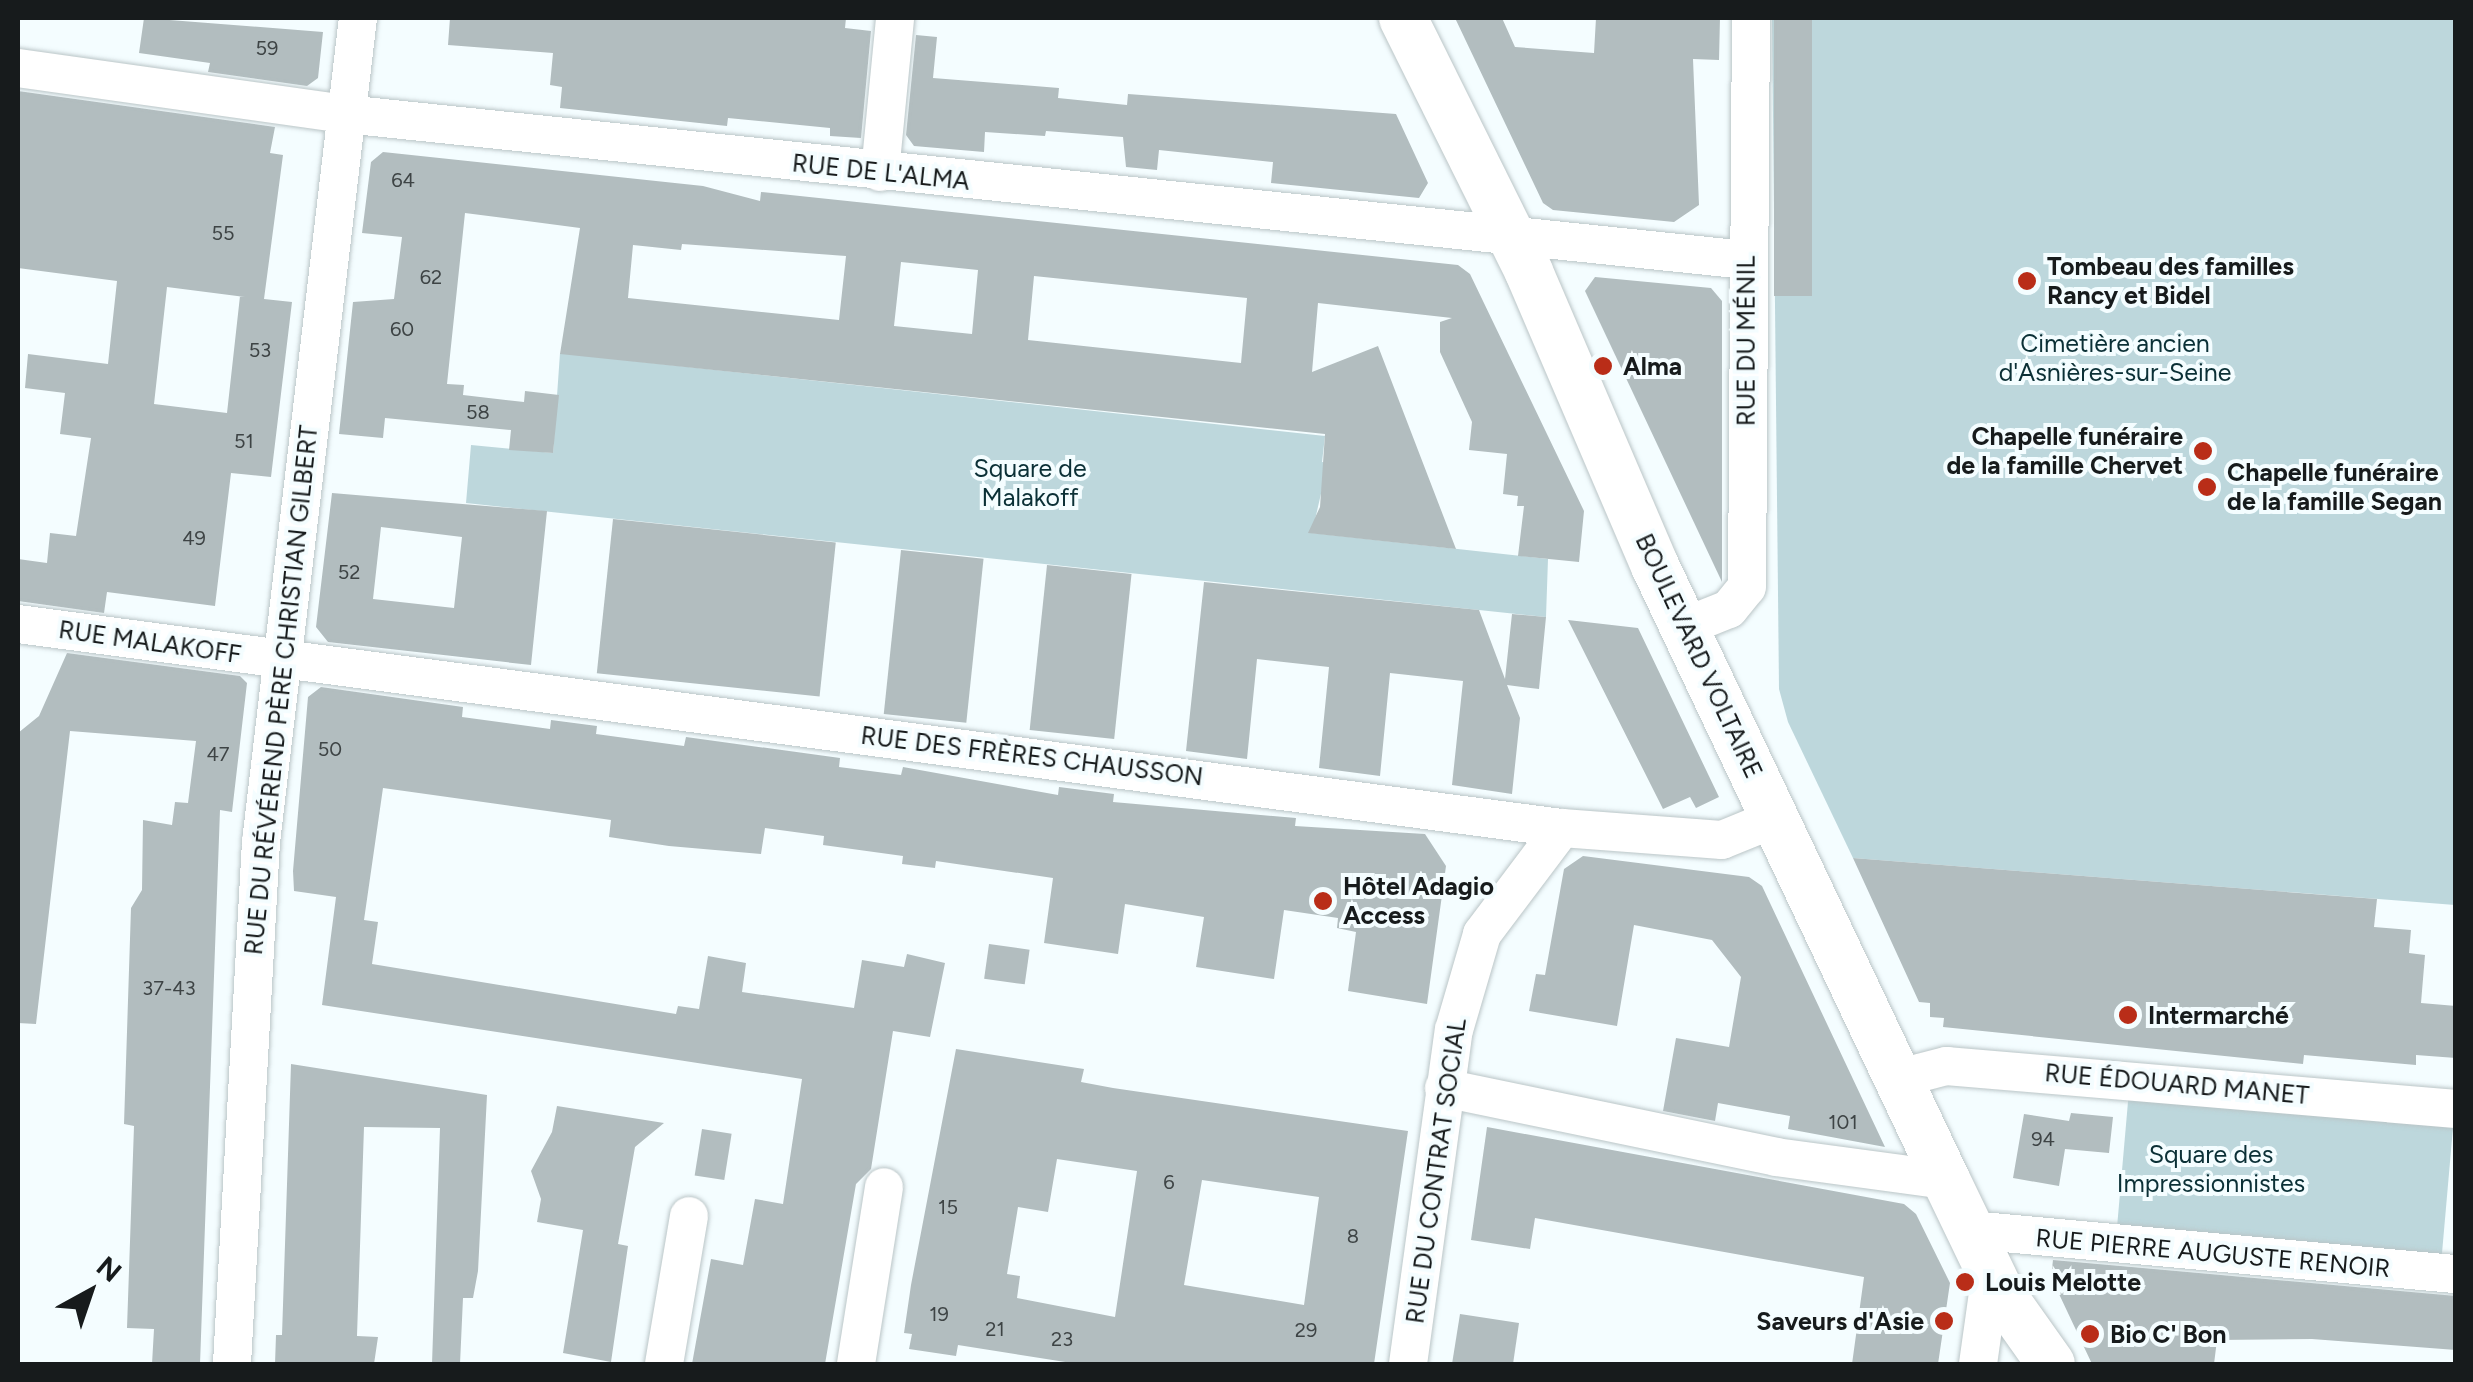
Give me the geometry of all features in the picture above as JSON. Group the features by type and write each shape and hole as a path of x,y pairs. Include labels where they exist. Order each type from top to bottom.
{"main road":[{"name":"BOULEVARD VOLTAIRE","path":"1403,18 1509,234 1684,628 1946,1180 1996,1282 2051,1364"},
{"name":"BOULEVARD VOLTAIRE","path":"1996,1282 2015,1364"}],"street":[{"name":"RUE DU RÉVÉREND PÈRE CHRISTIAN GILBERT","path":"232,1364 252,950 358,18"},
{"path":"880,172 895,18"},
{"name":"RUE DU MÉNIL","path":"1684,628 1729,609 1747,587 1750,18"},
{"name":"RUE DE L'ALMA","path":"18,68 345,114 1746,260"},
{"name":"RUE MALAKOFF","path":"18,624 283,660"},
{"name":"RUE DES FRÈRES CHAUSSON","path":"283,660 1562,828 1722,840 1776,818"},
{"name":"RUE DU CONTRAT SOCIAL","path":"1408,1364 1444,1088 1482,934 1562,828"},
{"name":"RUE ÉDOUARD MANET","path":"1900,1078 1946,1066 2456,1109"},
{"path":"1444,1088 1776,1157 1791,1154 1946,1180"},
{"path":"856,1364 884,1187"},
{"path":"664,1364 689,1216"},
{"name":"RUE PIERRE AUGUSTE RENOIR","path":"1971,1230 2456,1274"},
{"path":"1978,1364 1996,1282"}],"green space":[{"name":"Cimetière ancien d'Asnières-sur-Seine","path":"1772,18 2455,18 2455,905 1853,858 1788,722 1779,689"},
{"name":"Square de Malakoff","path":"560,353 1325,436 1322,462 1328,463 1312,533 1548,559 1546,617 466,503 471,445 553,453"},
{"name":"Square des Impressionnistes","path":"2130,1079 2455,1107 2440,1273 2116,1244"}],"building":[{"path":"144,18 323,32 318,78 307,86 208,72 210,63 139,53"},
{"path":"450,18 846,18 845,28 871,31 861,138 830,136 830,128 728,118 727,126 560,108 562,87 550,85 553,53 448,45"},
{"path":"1455,18 1502,18 1515,47 1594,53 1596,18 1720,18 1719,60 1693,59 1699,205 1674,222 1553,210 1543,203"},
{"path":"1774,18 1812,18 1812,296 1774,296"},
{"path":"916,35 937,37 933,78 1059,88 1058,98 1127,105 1128,94 1396,114 1428,183 1419,198 1271,183 1273,162 1159,150 1157,170 1126,167 1123,137 1046,131 1045,136 985,132 984,152 914,146 906,135"},
{"path":"18,91 275,127 270,153 283,155 264,299 292,302 271,477 231,473 215,606 107,592 104,613 18,601 18,559 47,563 50,533 76,536 91,438 60,434 65,393 25,388 28,354 108,364 117,281 18,268","holes":["167,287 240,296 227,413 154,404"]},
{"path":"383,152 703,186 760,201 761,192 1458,265 1470,274 1584,511 1579,562 1518,556 1524,506 1517,506 1518,496 1503,494 1507,454 1469,450 1472,422 1440,352 1440,322 1452,318 1318,303 1312,372 1378,346 1456,549 1308,533 1320,507 1325,434 560,354 580,228 465,213 447,384 464,385 463,395 524,402 525,391 559,395 553,453 509,450 511,430 385,418 383,438 339,434 353,302 394,299 402,237 362,233 371,162","holes":["682,244 846,256 839,320 628,298 633,245 681,250","901,262 978,270 972,334 894,326","1034,276 1247,298 1241,363 1028,340"]},
{"path":"1595,277 1711,288 1722,301 1722,582 1585,291"},
{"path":"332,493 547,511 531,665 328,642 316,627","holes":["381,527 462,537 454,608 373,599"]},
{"path":"613,519 836,542 820,697 597,673"},
{"path":"901,550 984,559 966,723 884,714"},
{"path":"1047,565 1132,574 1114,739 1030,730"},
{"path":"1204,582 1479,610 1505,679 1512,614 1546,617 1539,689 1507,685 1520,718 1512,794 1452,785 1463,681 1390,673 1380,776 1319,768 1329,667 1257,659 1247,759 1186,751"},
{"path":"1568,620 1638,628 1719,797 1696,808 1690,797 1663,809"},
{"path":"67,653 240,676 247,683 232,812 220,810 200,1364 152,1364 154,1329 127,1328 134,1126 124,1124 131,908 142,890 143,820 172,825 175,802 188,803 196,741 70,731 36,1024 18,1023 18,733 39,716"},
{"path":"321,687 463,707 462,717 550,729 551,720 597,726 596,734 684,746 686,737 840,758 839,767 901,775 903,767 1058,795 1059,787 1114,794 1113,802 1296,818 1295,826 1425,834 1446,866 1427,1004 1348,991 1356,932 1337,928 1338,918 1284,910 1274,979 1196,967 1204,917 1125,904 1118,954 1044,943 1053,878 936,861 935,868 902,864 903,856 823,845 824,836 765,828 761,854 669,846 609,837 611,820 383,788 364,920 378,922 372,964 676,1014 678,1006 699,1009 708,956 746,963 742,992 854,1008 862,960 904,967 907,954 945,963 930,1037 893,1031 871,1169 856,1184 825,1364 692,1364 711,1259 743,1265 755,1199 783,1204 802,1079 322,1005 336,897 294,891 293,871 308,697"},
{"path":"1583,856 1749,877 1762,886 1885,1147 1788,1129 1790,1116 1718,1103 1715,1121 1663,1111 1676,1038 1729,1047 1741,977 1712,940 1634,925 1617,1026 1529,1011 1536,974 1545,975 1564,869"},
{"path":"1853,858 2377,899 2374,927 2411,930 2409,953 2425,955 2421,1003 2456,1006 2456,1058 2416,1055 2416,1065 2304,1055 2303,1064 1943,1027 1944,1018 1930,1017 1930,1003 1919,1002"},
{"path":"989,944 1030,950 1025,984 984,979"},
{"path":"956,1049 1084,1069 1081,1082 1113,1088 1408,1131 1374,1364 1078,1364 958,1345 956,1356 909,1349 912,1334 904,1333","holes":["1057,1159 1137,1171 1115,1317 1017,1298 1020,1276 1007,1274 1018,1207 1048,1212","1202,1180 1319,1197 1304,1305 1184,1285"]},
{"path":"291,1064 487,1095 478,1271 473,1298 463,1298 460,1364 432,1364 440,1128 364,1127 357,1336 378,1337 374,1364 275,1364 276,1335 282,1335"},
{"path":"557,1106 664,1123 635,1147 618,1244 628,1246 611,1362 563,1353 583,1230 537,1222 541,1199 531,1171 552,1132"},
{"path":"2071,1113 2113,1117 2109,1153 2065,1149 2059,1186 2013,1178 2024,1114 2069,1121"},
{"path":"1487,1127 1904,1204 1916,1214 1950,1283 1938,1364 1852,1364 1864,1277 1535,1218 1530,1249 1471,1240"},
{"path":"702,1129 732,1134 724,1180 695,1175"},
{"path":"2053,1260 2456,1296 2456,1350 2312,1339 2217,1340 2214,1364 2092,1364 2051,1277"},
{"path":"1460,1314 1519,1323 1513,1364 1452,1364"}],"place":[{"name":"Tombeau des familles Rancy et Bidel","path":"2027,281"},
{"name":"Alma","path":"1603,366"},
{"name":"Chapelle funéraire de la famille Chervet","path":"2203,451"},
{"name":"Chapelle funéraire de la famille Segan","path":"2207,487"},
{"name":"Hôtel Adagio Access","path":"1323,901"},
{"name":"Intermarché","path":"2128,1015"},
{"name":"Louis Melotte","path":"1965,1282"},
{"name":"Saveurs d'Asie","path":"1944,1321"},
{"name":"Bio C' Bon","path":"2090,1334"}]}
